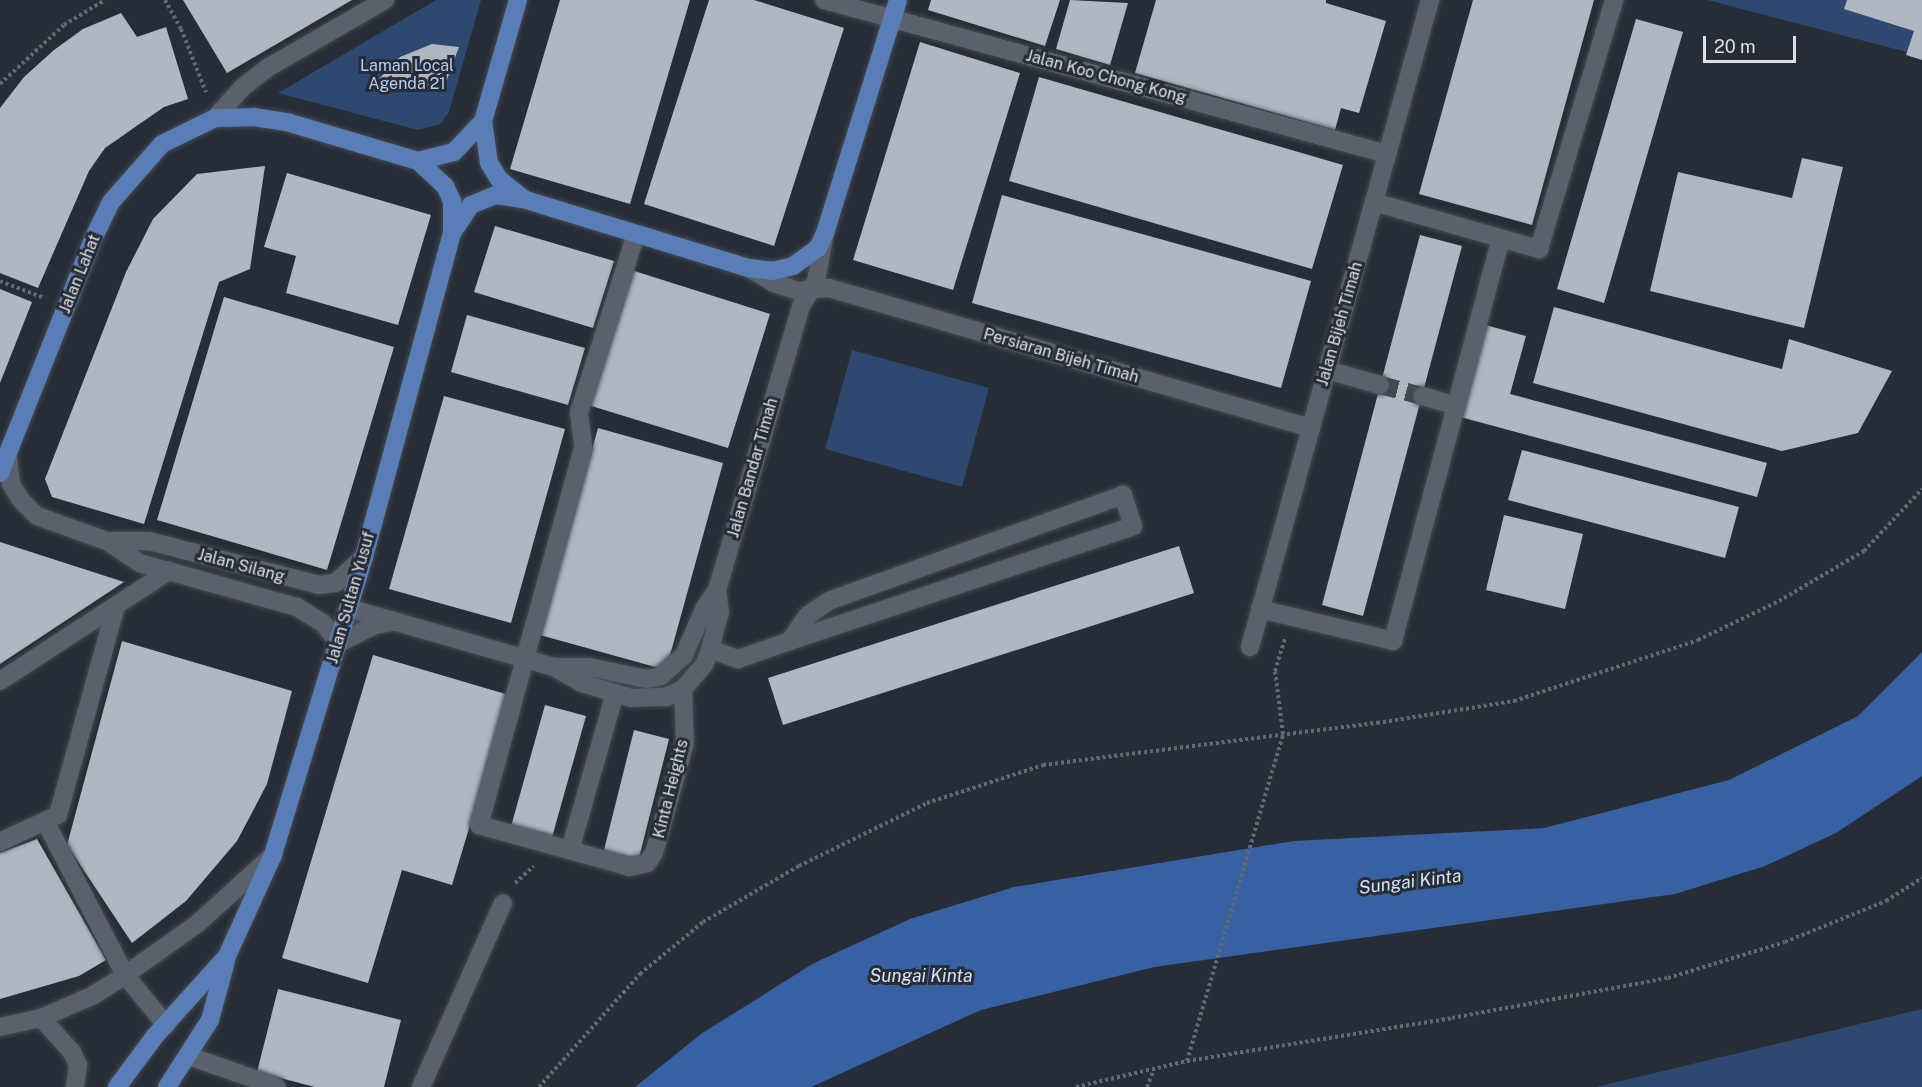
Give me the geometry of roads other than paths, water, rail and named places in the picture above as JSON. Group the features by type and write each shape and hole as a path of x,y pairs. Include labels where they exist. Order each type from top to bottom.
{"main road":[{"path":"518,0 483,121 489,163 500,179 526,200 749,268 772,271 793,266 818,248 825,233 898,0"},
{"name":"Jalan Lahat","path":"4,466 111,202 135,171 162,144 215,118 254,117 290,123 418,161"},
{"path":"418,161 454,152 483,121"},
{"name":"Jalan Sultan Yusuf","path":"167,1087 210,1020 227,956 273,855 364,557 452,233 452,201 445,186 418,161"},
{"name":"Jalan Sultan Yusuf","path":"452,233 471,205 482,198 496,195 526,200"},
{"name":"Jalan Sultan Yusuf","path":"117,1087 166,1025 227,956"}],"street":[{"name":"Jalan Lahat","path":"215,118 243,87 269,67 385,0"},
{"name":"Jalan Koo Chong Kong","path":"824,0 1387,154"},
{"name":"Jalan Bijeh Timah","path":"1250,647 1430,0"},
{"path":"1374,202 1539,249 1614,0"},
{"name":"Jalan Bandar Timah","path":"710,649 720,612 717,590 801,306 810,290 824,251 825,233"},
{"path":"615,693 570,850 479,825 583,448 579,414 636,234"},
{"path":"1260,609 1393,641 1454,405 1501,240"},
{"name":"Persiaran Bijeh Timah","path":"749,268 774,283 798,291 829,288 1311,428"},
{"path":"1327,370 1380,385"},
{"path":"1422,396 1454,405"},
{"name":"Jalan Silang","path":"4,466 21,501 37,516 107,541 140,563 297,607 323,622 339,643"},
{"path":"348,608 554,667 582,683 615,693 648,699 683,689 704,665 710,649 738,658 790,641 1133,526 1122,495 829,601 808,615 790,641"},
{"name":"Jalan Silang","path":"107,541 149,541 319,585 335,583 364,557"},
{"path":"0,681 169,571"},
{"path":"554,667 589,667 647,679 661,676 684,655 694,639 705,607 717,590"},
{"path":"0,842 46,823 58,815 116,606"},
{"path":"339,643 375,625 396,621"},
{"name":"Kinta Heights","path":"570,850 630,867 647,863 654,853 686,744 683,689"},
{"path":"46,823 125,975 166,1025"},
{"path":"0,1027 41,1018 92,996 197,924 273,855"},
{"path":"421,1087 502,903"},
{"path":"41,1018 72,1052 78,1065 75,1087"},
{"path":"189,1056 240,1082 277,1087"}],"water":[{"name":"Sungai Kinta","path":"1922,652 1922,776 1836,833 1765,866 1675,894 1154,967 981,1010 811,1087 635,1087 701,1034 814,963 910,919 1014,887 1294,841 1544,828 1729,780 1858,716"}],"tunnel":[{"path":"1380,385 1422,396"}],"park label":[{"name":"Laman Local Agenda 21","path":"407,75"}]}
